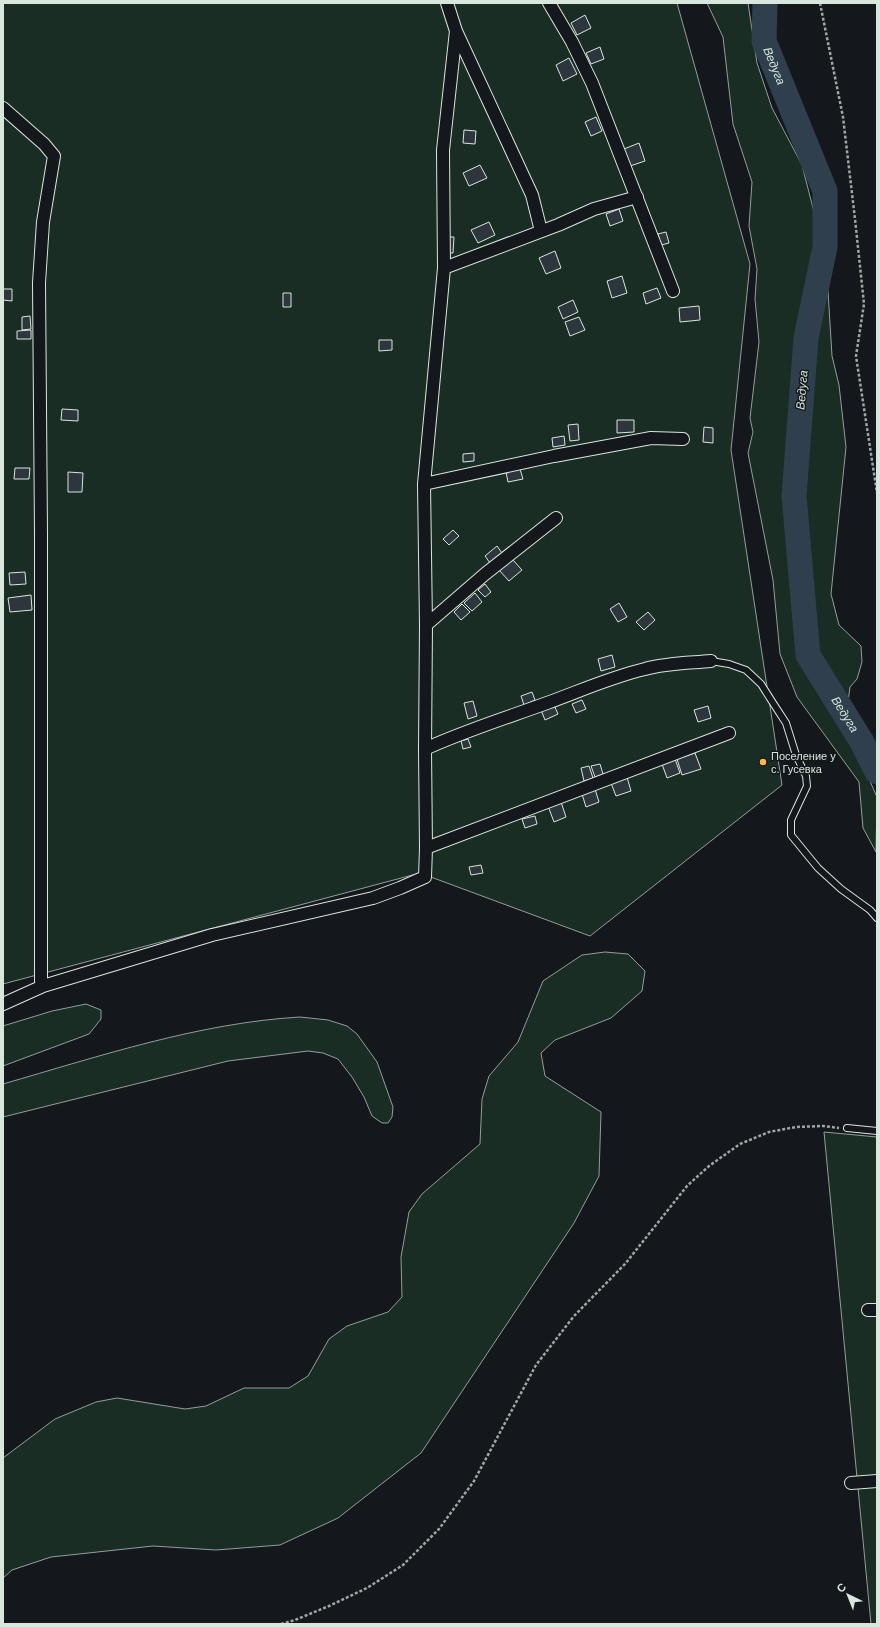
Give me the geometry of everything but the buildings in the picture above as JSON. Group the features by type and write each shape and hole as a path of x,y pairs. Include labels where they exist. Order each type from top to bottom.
{"street":[{"path":"447,3 456,31 532,196 541,231"},
{"path":"549,3 572,42 592,82 673,291"},
{"path":"3,1004 43,986 212,935 380,896 425,877 426,625 424,484 444,268 443,150 456,31"},
{"path":"3,108 44,144 54,156 43,222 39,283 41,534 41,965 43,986"},
{"path":"444,268 594,210 637,197"},
{"path":"424,484 554,456 651,438 683,439"},
{"path":"426,625 485,574 556,518"},
{"path":"425,749 451,737 583,689 646,669 675,664 711,661"},
{"path":"426,848 729,733"},
{"path":"851,1483 877,1481"}],"lane":[{"path":"711,661 729,664 746,670 761,684 774,703 786,723 796,755 806,776 807,786 791,820 792,835 818,868 841,889 870,910 877,918"},
{"path":"847,1128 877,1131"}],"path":[{"path":"820,3 843,117 864,304 856,356 877,493"},
{"path":"281,1624 329,1606 367,1588 403,1565 439,1529 474,1481 536,1365 574,1316 625,1264 687,1186 709,1166 740,1144 769,1132 803,1127 823,1126 847,1128"}],"green space":[{"path":"3,3 677,3 750,264 731,450 782,785 590,936 420,873 3,984"},
{"path":"707,3 748,3 757,63 772,108 802,165 826,259 832,356 839,385 846,447 831,594 839,625 861,646 862,662 857,679 850,687 848,702 861,761 877,797 876,852 863,828 859,782 797,697 780,654 773,580 748,453 753,432 750,418 759,342 755,299 757,269 749,226 752,182 733,124 723,37"},
{"path":"605,952 628,954 645,971 642,991 611,1018 555,1040 541,1053 545,1076 601,1112 599,1176 574,1223 421,1453 338,1518 280,1545 216,1550 153,1546 51,1557 12,1570 3,1578 3,1458 55,1419 96,1402 117,1398 185,1409 206,1406 244,1388 289,1388 308,1376 329,1339 347,1326 388,1312 402,1297 401,1257 409,1212 422,1194 480,1144 482,1099 489,1076 518,1042 543,981 582,955"},
{"path":"86,1004 101,1010 101,1019 89,1034 3,1066 3,1026 52,1011"},
{"path":"300,1017 328,1020 347,1026 357,1034 377,1062 393,1107 392,1117 388,1123 382,1123 372,1116 364,1097 352,1077 338,1059 323,1053 308,1051 228,1061 3,1117 3,1084 113,1052 187,1033 262,1020"},
{"path":"824,1132 877,1137 877,1624 871,1624"}],"waterway":[{"name":"Ведуга","path":"765,3 764,41 825,191 825,247 806,338 794,496 808,655 862,742 877,772"}],"place":[{"name":"Поселение у с. Гусевка","path":"763,762"}]}
